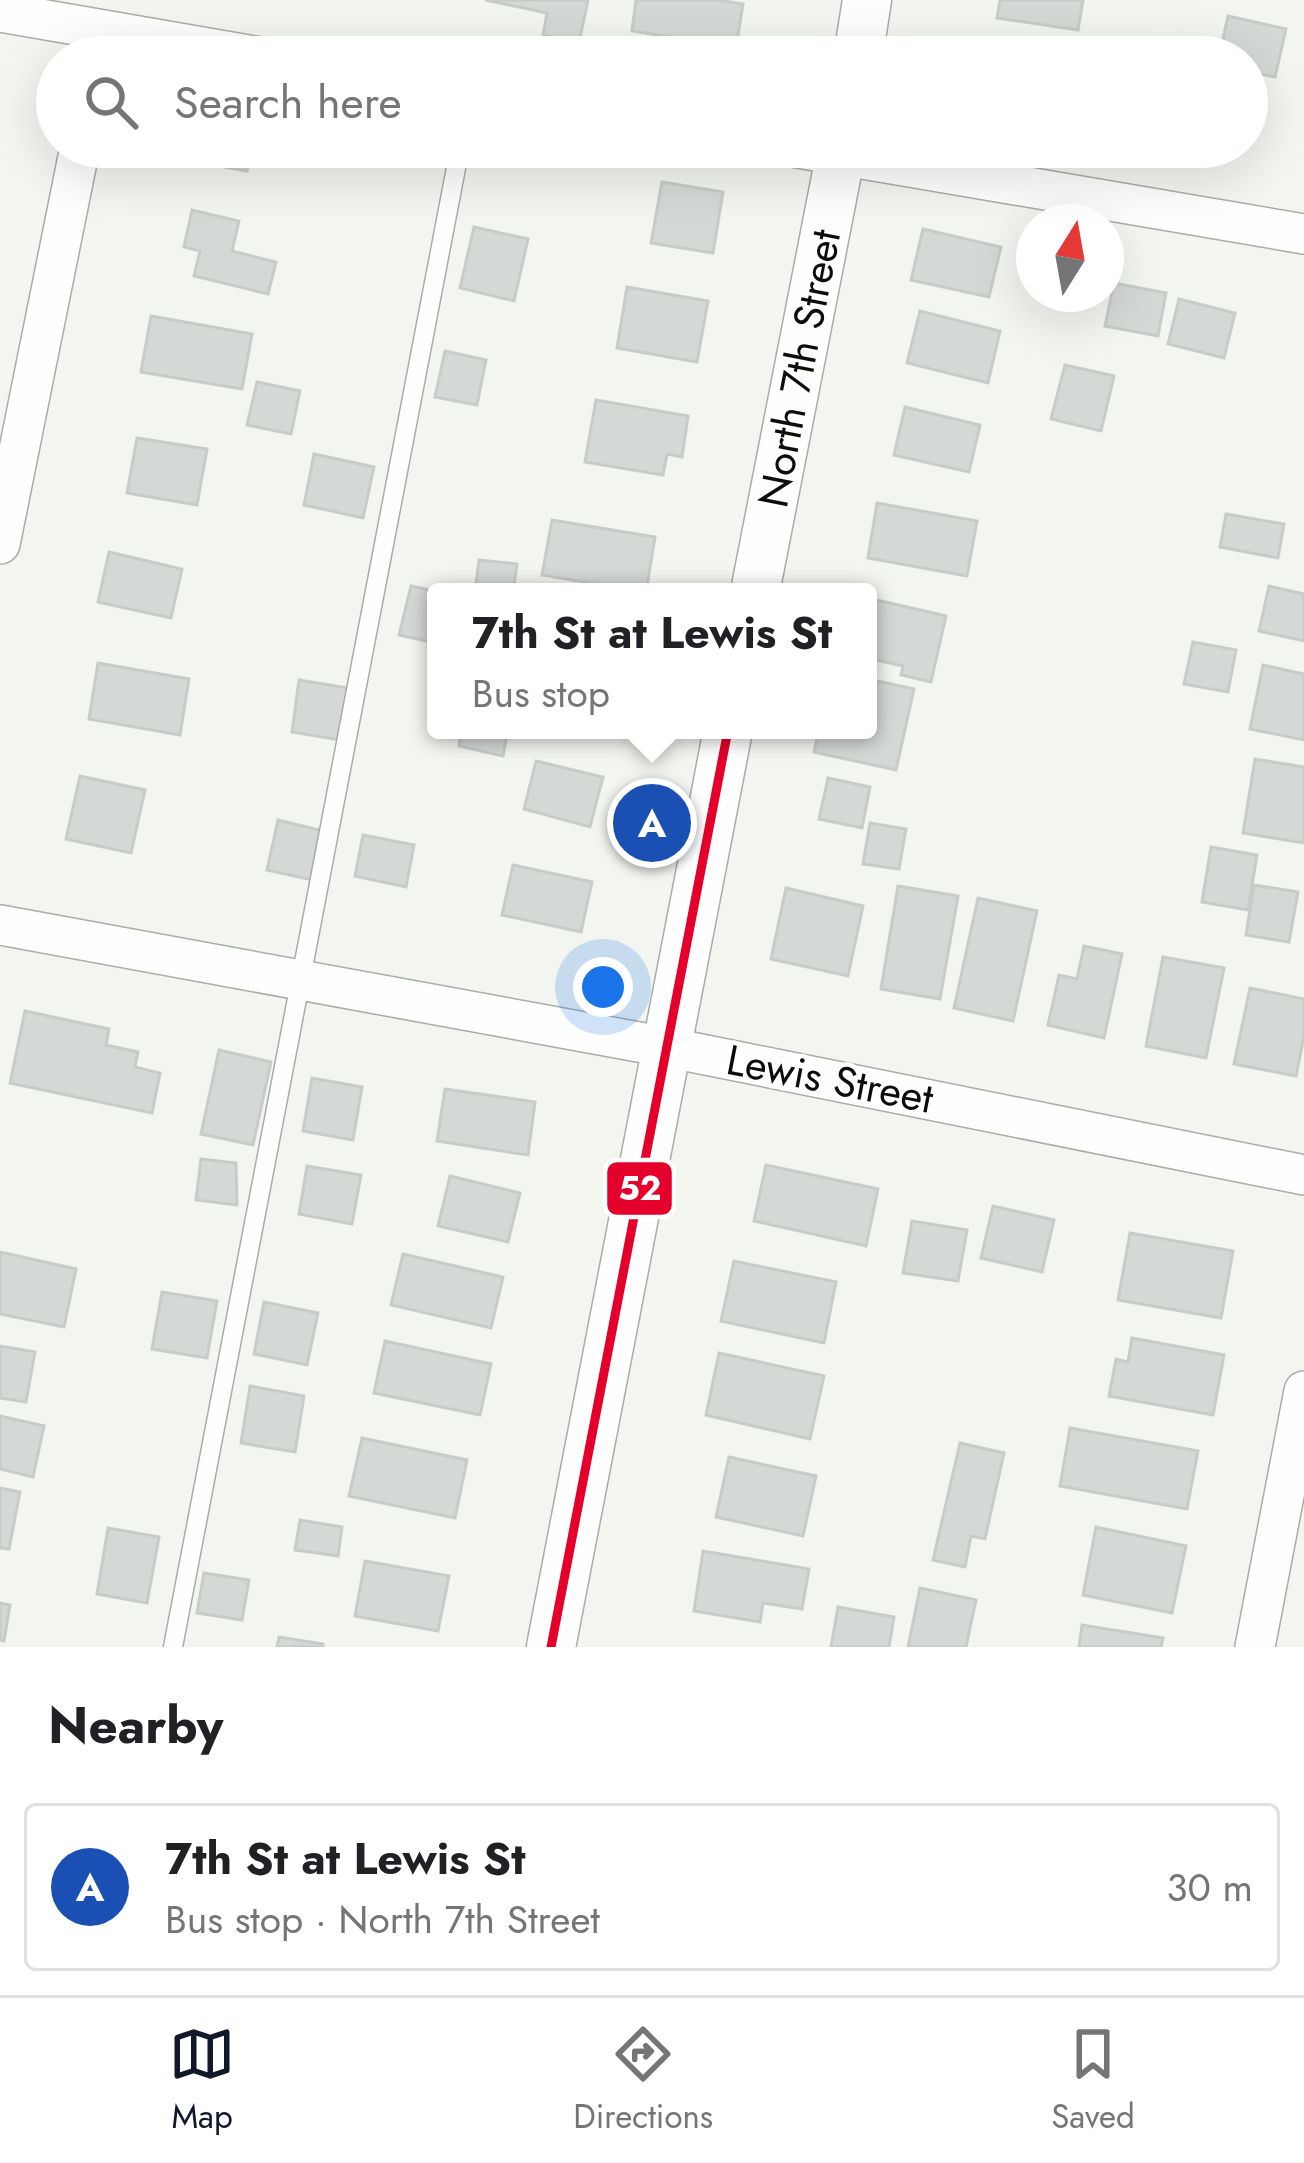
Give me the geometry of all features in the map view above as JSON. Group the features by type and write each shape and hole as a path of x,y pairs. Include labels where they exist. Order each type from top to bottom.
{"street":[{"path":"862,36 868,0"},
{"path":"0,12 76,36"},
{"path":"0,544 76,168"},
{"name":"North 7th Street","path":"757,583 839,168"},
{"path":"937,168 1304,234"},
{"path":"551,1647 726,739"},
{"name":"Lewis Street","path":"0,925 666,1046 1304,1175"},
{"path":"1255,1647 1304,1391"}],"lane":[{"path":"173,1647 456,168"}],"building":[{"path":"485,0 588,0 580,36 543,35 547,13"},
{"path":"636,0 743,4 738,36 632,31"},
{"path":"1000,0 1083,0 1078,30 997,18"},
{"path":"1228,16 1286,29 1275,77 1268,76 1268,36 1224,36"},
{"path":"662,182 723,192 713,253 651,243"},
{"path":"192,210 239,221 232,251 276,262 268,294 194,276 200,251 184,247"},
{"path":"474,227 528,239 514,301 460,288"},
{"path":"923,229 1001,247 989,297 911,280"},
{"path":"1124,285 1166,293 1158,336 1105,326 1108,312 1124,312"},
{"path":"627,287 708,301 697,362 617,348"},
{"path":"1179,299 1235,313 1224,358 1168,344"},
{"path":"920,311 1000,331 988,383 907,363"},
{"path":"151,316 252,334 242,389 141,372"},
{"path":"445,351 486,360 477,405 435,397"},
{"path":"1065,365 1114,376 1101,431 1051,419"},
{"path":"257,382 300,391 291,434 247,425"},
{"path":"596,400 688,416 682,457 667,454 663,475 585,462"},
{"path":"905,407 980,425 969,472 894,455"},
{"path":"137,438 207,449 197,505 127,493"},
{"path":"314,454 374,467 363,518 304,505"},
{"path":"877,503 977,521 967,576 868,558"},
{"path":"1226,514 1284,524 1278,558 1220,547"},
{"path":"552,520 655,537 647,583 591,583 542,575"},
{"path":"109,552 182,569 171,618 98,602"},
{"path":"479,560 517,564 514,583 476,583"},
{"path":"411,586 427,589 427,641 399,635"},
{"path":"1269,586 1304,594 1304,641 1259,631"},
{"path":"877,600 946,616 931,682 901,675 903,666 877,660"},
{"path":"1193,642 1236,650 1228,692 1184,684"},
{"path":"98,663 189,679 180,735 89,719"},
{"path":"1263,665 1304,674 1304,740 1250,729"},
{"path":"299,680 354,689 346,741 292,732"},
{"path":"877,681 914,689 896,770 814,752 817,739 877,739"},
{"path":"460,739 506,739 503,756 459,746"},
{"path":"1255,759 1304,767 1304,843 1243,833"},
{"path":"536,761 603,777 590,827 524,809"},
{"path":"80,776 145,790 131,853 66,839"},
{"path":"828,778 870,787 862,828 819,819"},
{"path":"278,820 328,832 317,881 267,870"},
{"path":"870,823 906,829 899,869 863,864"},
{"path":"363,835 414,845 406,887 355,876"},
{"path":"1211,847 1257,855 1248,910 1202,902"},
{"path":"513,865 592,882 581,932 502,915"},
{"path":"1254,885 1298,892 1289,942 1246,935"},
{"path":"898,886 958,896 940,999 881,989"},
{"path":"786,888 863,906 848,976 771,959"},
{"path":"978,898 1037,911 1013,1021 954,1008"},
{"path":"1084,946 1122,954 1104,1038 1048,1025 1059,975 1077,979"},
{"path":"1163,957 1224,968 1206,1058 1146,1046"},
{"path":"1250,988 1304,999 1304,1036 1296,1076 1234,1064"},
{"path":"25,1011 109,1029 106,1045 138,1052 135,1067 160,1073 152,1113 10,1083"},
{"path":"219,1050 271,1062 253,1145 201,1134"},
{"path":"312,1078 362,1087 353,1140 303,1131"},
{"path":"445,1089 535,1102 528,1155 437,1141"},
{"path":"201,1159 236,1163 237,1205 196,1200"},
{"path":"766,1165 878,1189 866,1246 754,1221"},
{"path":"307,1166 361,1175 352,1224 299,1214"},
{"path":"450,1176 520,1193 508,1242 438,1226"},
{"path":"993,1206 1054,1220 1042,1272 981,1258"},
{"path":"912,1221 967,1230 958,1281 903,1273"},
{"path":"1130,1233 1233,1251 1221,1318 1118,1300"},
{"path":"0,1252 76,1269 64,1327 0,1314"},
{"path":"403,1254 503,1277 491,1328 391,1305"},
{"path":"734,1261 836,1282 824,1343 721,1321"},
{"path":"162,1292 217,1301 207,1358 152,1349"},
{"path":"264,1302 318,1313 307,1365 254,1354"},
{"path":"1132,1338 1224,1355 1213,1415 1109,1396 1116,1359 1128,1362"},
{"path":"385,1341 491,1364 480,1415 374,1393"},
{"path":"0,1346 35,1352 26,1402 0,1398"},
{"path":"719,1353 824,1376 810,1439 706,1415"},
{"path":"250,1386 304,1396 295,1452 241,1443"},
{"path":"0,1416 44,1426 33,1477 0,1469"},
{"path":"1070,1428 1198,1451 1187,1509 1060,1486"},
{"path":"362,1438 467,1460 455,1518 349,1496"},
{"path":"960,1443 1004,1453 985,1539 971,1536 965,1567 933,1560"},
{"path":"729,1457 816,1476 803,1536 716,1517"},
{"path":"0,1488 20,1492 9,1549 0,1548"},
{"path":"300,1520 342,1527 338,1556 295,1550"},
{"path":"1096,1527 1186,1546 1172,1613 1083,1595"},
{"path":"108,1528 159,1537 147,1603 97,1594"},
{"path":"703,1551 809,1569 802,1609 763,1603 760,1622 694,1611"},
{"path":"365,1561 449,1576 438,1631 355,1616"},
{"path":"204,1573 249,1580 242,1620 197,1613"},
{"path":"920,1588 976,1600 966,1647 908,1647"},
{"path":"0,1603 10,1605 4,1641 0,1640"},
{"path":"838,1607 894,1617 889,1647 831,1647"},
{"path":"1082,1625 1163,1638 1161,1647 1079,1647"},
{"path":"279,1637 323,1644 323,1647 277,1647"}],"transit line":[{"name":"52","path":"551,1647 726,739"}],"place":[{"name":"7th St at Lewis St","path":"652,823"}]}
